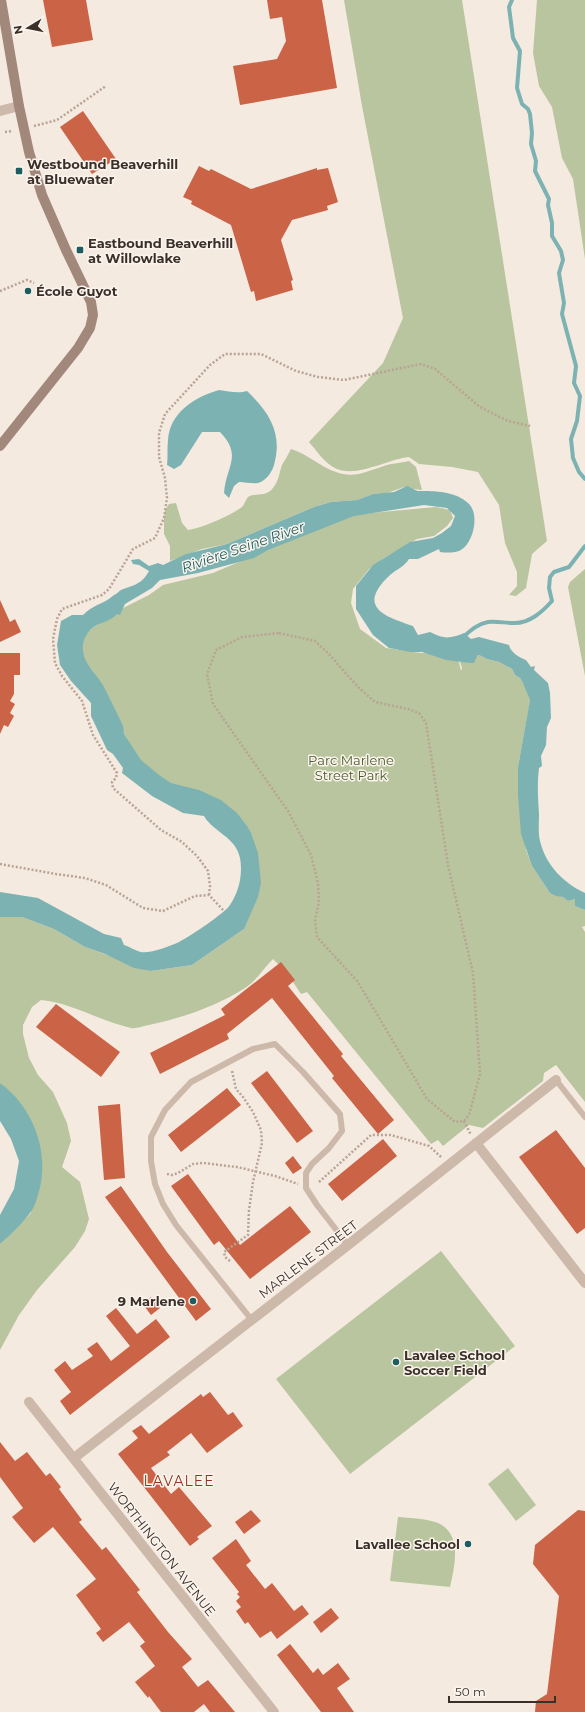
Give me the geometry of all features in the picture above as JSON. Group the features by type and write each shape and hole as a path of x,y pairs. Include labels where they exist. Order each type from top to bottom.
{"street":[{"path":"0,446 78,348 90,328 93,314 91,302 42,195 29,152 19,106 1,0"},
{"path":"0,111 19,106"},
{"name":"MARLENE STREET","path":"74,1458 348,1245 556,1080"},
{"path":"476,1143 585,1283"},
{"name":"WORTHINGTON AVENUE","path":"29,1402 274,1712"}],"lane":[{"path":"251,1319 176,1225 163,1204 155,1184 151,1161 151,1137 165,1110 191,1082 253,1049 275,1044 304,1072 340,1114 342,1131 329,1148 312,1164 306,1173 306,1188 348,1245"},
{"path":"556,1080 585,1117"}],"path":[{"path":"34,126 58,120 106,86"},
{"path":"5,132 13,131"},
{"path":"0,292 27,280 34,283"},
{"path":"224,911 209,895 210,886 208,871 197,856 182,842 161,830 113,788 112,782 116,778 116,773 93,735 82,700 58,670 54,651 53,639 57,619 62,610 102,594 109,589 133,549 155,538 164,518 167,498 166,478 159,457 159,434 165,414 210,365 225,354 261,354 296,371 318,377 344,380 421,364 435,369 480,407 508,421 530,426"},
{"path":"279,633 315,642 328,653 358,687 375,702 408,709 419,713 426,723 448,865 473,973 480,1074 469,1115 464,1121 455,1122 427,1099 358,982 317,937 316,920 319,902 318,883 311,855 288,811 213,704 208,674 216,650 242,637 279,633"},
{"path":"0,864 85,878 106,885 143,908 163,911 195,896 209,895"},
{"path":"229,1062 236,1089 253,1112 261,1130 262,1143 249,1210 248,1235 224,1252 225,1257 230,1261"},
{"path":"319,1182 371,1135 392,1135 429,1146 440,1157 455,1161"},
{"path":"167,1174 172,1176 192,1164 203,1163 237,1167 276,1176 295,1184 306,1184"}],"green space":[{"path":"344,0 462,0 547,541 532,554 526,588 516,596 509,595 517,586 517,572 505,543 499,505 478,472 452,467 419,464 409,457 371,468 351,471 341,470 326,462 309,442 383,363 403,318 362,106"},
{"path":"537,0 585,0 585,259 573,179 562,158 552,107 539,86 533,53"},
{"path":"291,449 303,454 330,470 349,475 360,474 387,465 409,461 416,467 422,490 404,487 387,493 373,494 357,500 331,502 314,507 227,544 202,549 170,561 170,546 164,534 165,510 169,504 176,503 182,523 188,530 216,521 242,507 248,497 270,491 277,483 282,465"},
{"name":"Parc Marlene Street Park","path":"436,507 450,510 453,518 447,526 434,536 417,539 384,558 369,569 353,589 351,603 360,629 386,648 421,653 457,654 461,671 462,668 460,662 465,662 479,655 499,662 512,669 527,689 530,700 518,767 526,850 532,866 550,893 563,897 568,901 575,899 575,906 585,910 585,926 582,927 585,932 585,1102 556,1065 544,1073 543,1081 483,1128 469,1125 443,1146 438,1140 431,1144 307,992 301,994 287,973 273,959 249,985 223,1000 186,1015 137,1028 120,1025 75,1008 41,1000 32,1007 23,1025 23,1034 29,1058 38,1075 53,1092 67,1123 71,1141 62,1167 80,1182 89,1219 85,1231 75,1247 37,1290 19,1315 0,1350 0,1244 31,1213 21,1104 0,1083 0,917 22,917 54,929 85,947 151,971 192,965 244,929 242,829 147,776 73,641 121,609 149,595 163,585 213,573 349,515"},
{"path":"585,569 585,676 568,587 570,582"},
{"name":"Lavalee School Soccer Field","path":"441,1251 515,1346 350,1474 276,1379"},
{"path":"508,1468 536,1505 516,1521 488,1484"},
{"path":"398,1517 435,1522 444,1526 450,1533 455,1550 455,1559 450,1587 390,1581"}],"water":[{"path":"219,390 236,392 247,391 268,415 277,443 274,465 268,476 258,483 239,482 234,486 229,498 224,493 232,455 231,448 227,440 220,432 202,432 181,465 174,469 167,465 168,443 173,421 185,407 201,397"},
{"name":"Rivière Seine River","path":"407,486 418,491 444,492 463,499 472,508 474,513 474,527 466,546 459,551 440,552 439,549 418,559 409,559 403,566 390,575 380,586 375,595 375,602 383,614 413,626 418,635 430,632 439,636 447,637 464,633 471,639 479,637 509,645 513,652 526,660 531,667 535,666 534,670 548,683 551,718 547,727 546,745 541,756 542,766 539,768 538,774 539,838 551,866 563,879 585,893 585,910 575,906 575,899 568,901 563,897 550,893 532,866 521,834 518,795 518,767 530,700 520,678 515,675 512,669 499,662 479,655 474,663 470,663 446,660 422,652 410,652 389,648 373,635 356,609 356,586 373,565 410,542 433,538 451,526 455,516 447,508 424,505 354,516 268,550 254,558 198,573 160,580 152,588 125,604 120,615 117,614 111,619 91,629 84,639 84,656 91,669 103,685 123,726 124,734 141,760 171,783 199,790 221,800 237,813 251,833 258,853 261,883 258,897 244,929 192,965 151,971 134,968 105,954 85,947 54,929 22,917 0,917 0,892 38,898 104,934 121,938 124,945 139,951 149,952 171,946 179,942 206,925 227,909 236,894 240,883 241,864 238,851 229,840 208,822 204,816 183,813 152,796 122,773 123,768 113,754 107,750 91,716 91,703 71,681 60,665 57,645 61,621 72,615 83,615 91,608 121,590 144,579 149,571 139,565 133,564 131,560 139,559 149,566 158,563 163,565 186,554 227,544 314,507 331,502 357,500 373,494 394,492"},
{"path":"0,1083 12,1093 30,1117 40,1146 42,1176 36,1202 33,1208 20,1225 0,1244 0,1215 14,1189 19,1161 11,1139 0,1121"}],"building":[{"path":"43,0 86,0 93,40 52,47"},
{"path":"267,0 322,0 337,88 240,105 233,66 277,59 286,41 282,17 270,19"},
{"path":"83,111 116,159 92,174 60,127"},
{"path":"199,166 209,171 211,169 251,189 317,168 317,170 328,168 338,202 327,206 328,210 292,220 281,240 293,280 291,281 293,290 256,301 254,291 251,292 231,225 191,204 192,201 183,197"},
{"path":"0,600 10,622 15,619 21,632 0,642"},
{"path":"0,653 20,653 20,675 14,675 14,694 10,701 15,704 10,713 14,716 8,727 4,725 0,734"},
{"path":"281,962 295,980 288,986 343,1054 341,1056 394,1120 378,1134 332,1078 334,1076 272,998 227,1034 229,1039 160,1074 150,1053 225,1015 221,1009"},
{"path":"56,1004 120,1052 101,1077 36,1027"},
{"path":"267,1071 313,1131 297,1143 251,1083"},
{"path":"227,1088 241,1105 181,1152 168,1135"},
{"path":"120,1104 125,1178 104,1180 98,1106"},
{"path":"556,1130 585,1168 585,1228 577,1234 519,1157"},
{"path":"383,1139 397,1156 342,1201 328,1184"},
{"path":"293,1156 302,1168 293,1174 285,1163"},
{"path":"188,1174 240,1245 290,1206 311,1232 250,1279 219,1241 214,1245 171,1186"},
{"path":"121,1186 167,1252 211,1309 196,1321 105,1197"},
{"path":"151,1297 160,1308 151,1315 142,1303"},
{"path":"116,1308 137,1334 156,1319 170,1337 70,1415 60,1401 71,1392 54,1370 65,1361 72,1370 93,1356 87,1349 97,1342 111,1361 130,1346 106,1316"},
{"path":"210,1392 228,1415 233,1412 243,1426 207,1453 191,1433 167,1452 170,1455 151,1468 171,1494 179,1487 212,1526 197,1537 199,1539 190,1546 118,1454 138,1438 132,1431 141,1425 149,1434 201,1394 203,1397"},
{"path":"0,1442 15,1461 27,1452 46,1476 50,1473 61,1487 59,1489 82,1520 79,1522 102,1550 106,1547 140,1590 137,1592 168,1632 192,1659 182,1667 198,1687 208,1680 235,1712 210,1712 204,1704 194,1712 161,1712 149,1696 148,1698 135,1682 155,1666 140,1646 145,1642 129,1622 103,1642 96,1633 101,1629 76,1595 96,1579 53,1527 34,1543 12,1517 23,1508 0,1477"},
{"path":"251,1510 261,1521 244,1534 235,1522"},
{"path":"578,1510 585,1511 585,1712 535,1712 536,1701 547,1694 559,1596 533,1564 535,1545"},
{"path":"236,1539 251,1561 246,1565 265,1589 272,1583 294,1611 302,1605 309,1614 277,1639 271,1631 260,1638 248,1622 245,1624 236,1611 241,1607 236,1601 240,1597 237,1594 239,1592 212,1558"},
{"path":"331,1608 339,1618 321,1633 313,1622"},
{"path":"290,1644 313,1673 318,1668 323,1675 338,1663 350,1679 337,1688 354,1712 321,1712 277,1655"}],"waterway":[{"path":"512,0 509,7 513,38 520,51 517,88 522,104 528,109 530,114 532,133 531,144 536,161 535,171 549,199 548,205 552,223 552,236 561,251 563,260 559,273 564,303 562,314 576,366 574,383 580,396 577,421 571,439 573,458 579,472 585,479"},
{"path":"462,638 480,624 488,622 519,623 535,616 552,601 549,588 550,577 554,572 569,567 585,546"}],"place":[{"name":"Westbound Beaverhill at Bluewater","path":"19,171"},
{"name":"Eastbound Beaverhill at Willowlake","path":"80,250"},
{"name":"École Guyot","path":"28,291"},
{"name":"9 Marlene","path":"193,1301"},
{"name":"Lavalee School Soccer Field","path":"396,1362"},
{"name":"Lavallee School","path":"468,1544"}],"district":[{"name":"LAVALEE","path":"179,1481"}]}
